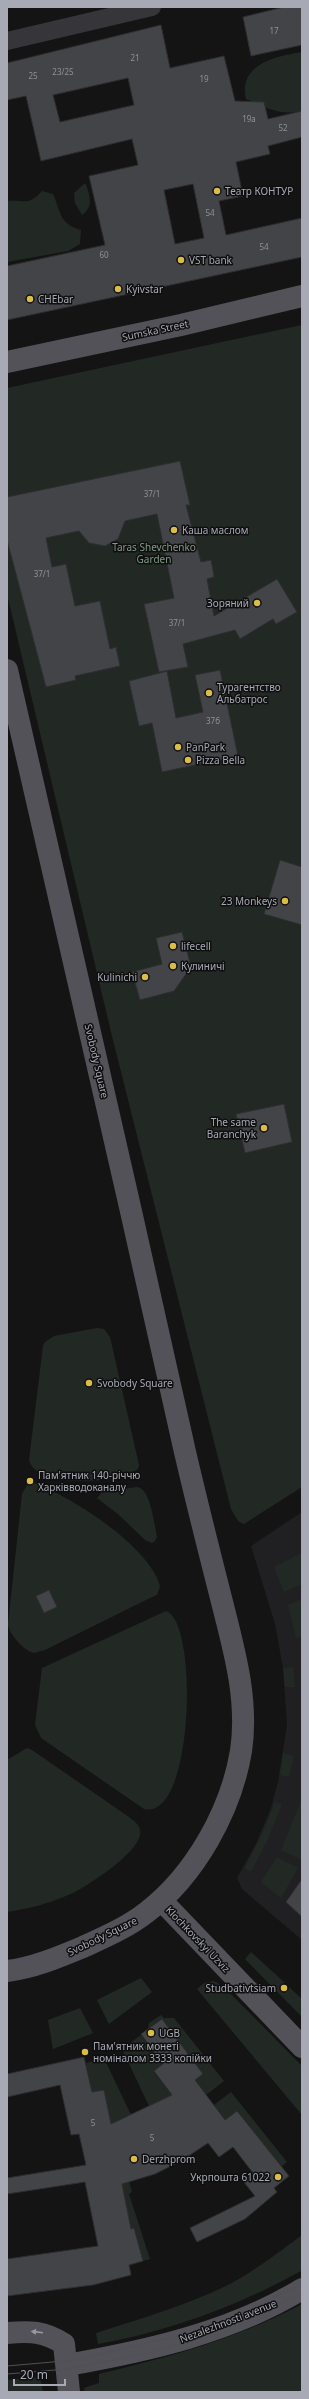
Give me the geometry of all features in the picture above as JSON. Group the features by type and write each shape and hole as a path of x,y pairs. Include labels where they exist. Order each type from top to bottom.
{"main road":[{"name":"Sumska Street","path":"7,362 181,325 302,296"},
{"name":"Svobody Square","path":"7,670 186,1456 239,1672 244,1721 240,1754 231,1788 219,1819 194,1863 161,1900 137,1920 95,1942 45,1962 7,1971"},
{"name":"Klochkovskyi Uzviz","path":"161,1900 302,2047"},
{"name":"Nezalezhnosti avenue","path":"67,2365 143,2350 192,2337 260,2310 302,2289"},
{"path":"7,2333 33,2331 43,2333 64,2344 69,2392"}],"street":[{"path":"7,41 152,7"}],"shaded area":[{"path":"302,1512 302,1940 242,1889 237,1878 256,1844 271,1808 278,1782 287,1725 283,1668 275,1624 251,1546"}],"green space":[{"path":"302,52 302,111 280,112 246,99 245,87 248,77 253,70 271,59"},
{"path":"85,183 90,204 86,212 82,215 75,203 74,193"},
{"path":"42,191 53,194 65,221 81,230 80,244 68,251 7,262 7,201 29,201"},
{"name":"Taras Shevchenko Garden","path":"302,325 302,1487 244,1524 238,1521 231,1509 111,1032 7,594 7,388"},
{"path":"97,1328 104,1329 110,1337 139,1465 138,1469 114,1478 97,1480 61,1480 46,1476 35,1469 29,1460 43,1346 45,1342 54,1336"},
{"path":"34,1483 68,1499 107,1525 141,1555 153,1571 160,1586 157,1595 45,1650 34,1653 30,1652 18,1642 11,1632 8,1624 22,1494 27,1485"},
{"path":"137,1487 142,1489 149,1500 157,1537 152,1543 145,1540 119,1515 97,1498 102,1492"},
{"path":"302,1553 302,1584 284,1592 274,1567"},
{"path":"302,1599 302,1636 296,1638 288,1605"},
{"path":"166,1611 177,1623 184,1648 187,1681 186,1719 182,1755 173,1785 161,1805 144,1809 41,1738 35,1725 42,1668"},
{"path":"293,1667 295,1687 285,1687 283,1668"},
{"path":"27,1748 129,1817 139,1826 140,1834 137,1842 130,1851 97,1879 66,1896 29,1908 7,1912 7,1760"},
{"path":"283,1753 294,1756 289,1777 280,1775"},
{"path":"301,1801 302,1802 302,1860 281,1850"},
{"path":"275,1802 282,1804 268,1839 251,1872 245,1868 264,1830"},
{"path":"277,1857 298,1868 281,1898 261,1882"},
{"path":"251,1952 285,1983 280,1989 284,1993 289,1987 302,1999 302,2017 245,1959"},
{"path":"141,1978 152,1992 109,2024 97,2000"},
{"path":"214,1981 223,1986 302,2066 302,2115 197,1989 204,1983"},
{"path":"80,2008 93,2033 53,2049 48,2020"},
{"path":"161,2015 164,2018 174,2018 224,2081 206,2095 195,2080 203,2074 162,2019 148,2029 149,2023"},
{"path":"141,2035 163,2064 154,2072 176,2101 149,2106 122,2049"},
{"path":"104,2058 131,2115 122,2119 124,2127 112,2132 104,2090 92,2092 86,2063"},
{"path":"231,2092 287,2162 281,2167 237,2111 225,2120 214,2105"},
{"path":"129,2181 132,2192 129,2194 150,2259 143,2261 134,2228 121,2231 115,2209 127,2207 122,2183"},
{"path":"302,2235 302,2271 251,2296 202,2316 125,2339 98,2344 96,2333 178,2306 226,2286 256,2268"},
{"path":"302,2304 302,2392 85,2392 84,2388 99,2383 99,2374 152,2361 203,2346 253,2327"},
{"path":"40,2377 43,2392 7,2392 7,2380"}],"building":[{"path":"284,7 302,7 302,45 251,56 243,17"},
{"path":"161,25 170,68 224,56 235,101 264,102 268,119 302,111 302,137 268,146 270,154 236,162 243,196 219,201 226,235 302,218 302,257 7,320 7,266 105,245 89,176 138,165 132,139 41,161 26,96 7,100 7,63","holes":["128,78 134,105 60,122 53,95","193,184 204,238 175,244 164,190"]},
{"path":"180,461 190,505 186,505 201,562 211,560 214,577 207,579 214,616 277,579 297,612 276,624 273,619 240,639 235,630 183,644 188,667 159,672 144,604 174,598 157,514 125,521 118,539 105,546 89,543 79,531 46,538 52,567 66,564 75,606 100,601 110,649 116,647 120,666 75,676 76,680 46,687 7,540 7,497"},
{"path":"220,670 238,756 162,772 152,723 139,726 129,681 167,671 176,718 203,712 195,675"},
{"name":"23 Monkeys","path":"280,860 302,867 302,925 264,914"},
{"name":"Кулиничі","path":"182,932 191,967 174,991 140,1000 132,972 162,964 156,938"},
{"name":"The same Baranchyk","path":"284,1104 292,1142 245,1153 236,1114"},
{"path":"49,1590 57,1607 44,1613 36,1596"},
{"path":"302,1879 302,1917 286,1902"},
{"name":"Derzhprom","path":"162,2019 203,2074 195,2080 225,2120 237,2111 289,2176 274,2188 277,2192 245,2219 197,2242 190,2228 255,2196 243,2181 253,2173 233,2147 219,2157 208,2143 181,2161 155,2174 122,2184 131,2229 134,2228 143,2261 129,2265 131,2275 93,2285 7,2296 7,2259 98,2246 85,2182 7,2194 7,2178 86,2165 79,2134 71,2135 60,2085 7,2097 7,2074 84,2057 92,2092 104,2090 111,2124 172,2095 154,2071 163,2064 141,2034"}],"tram line":[{"path":"7,2366 75,2360 190,2333 229,2319 302,2284"},
{"path":"7,2374 67,2369 145,2354 193,2340 232,2325 302,2293"}],"place":[{"name":"Театр КОНТУР","path":"217,191"},
{"name":"VST bank","path":"181,260"},
{"name":"Kyivstar","path":"118,289"},
{"name":"CHEbar","path":"30,299"},
{"name":"Каша маслом","path":"174,530"},
{"name":"Зоряний","path":"257,603"},
{"name":"Турагентство Альбатрос","path":"209,693"},
{"name":"PanPark","path":"178,747"},
{"name":"Pizza Bella","path":"188,760"},
{"name":"23 Monkeys","path":"285,901"},
{"name":"lifecell","path":"173,946"},
{"name":"Кулиничі","path":"173,966"},
{"name":"Kulinichi","path":"145,977"},
{"name":"The same Baranchyk","path":"264,1128"},
{"name":"Svobody Square","path":"89,1383"},
{"name":"Пам'ятник 140-річчю Харківводоканалу","path":"30,1481"},
{"name":"Studbativtsiam","path":"284,1988"},
{"name":"UGB","path":"151,2033"},
{"name":"Пам'ятник монеті номіналом 3333 копійки","path":"85,2052"},
{"name":"Derzhprom","path":"134,2159"},
{"name":"Укрпошта 61022","path":"278,2177"}]}
